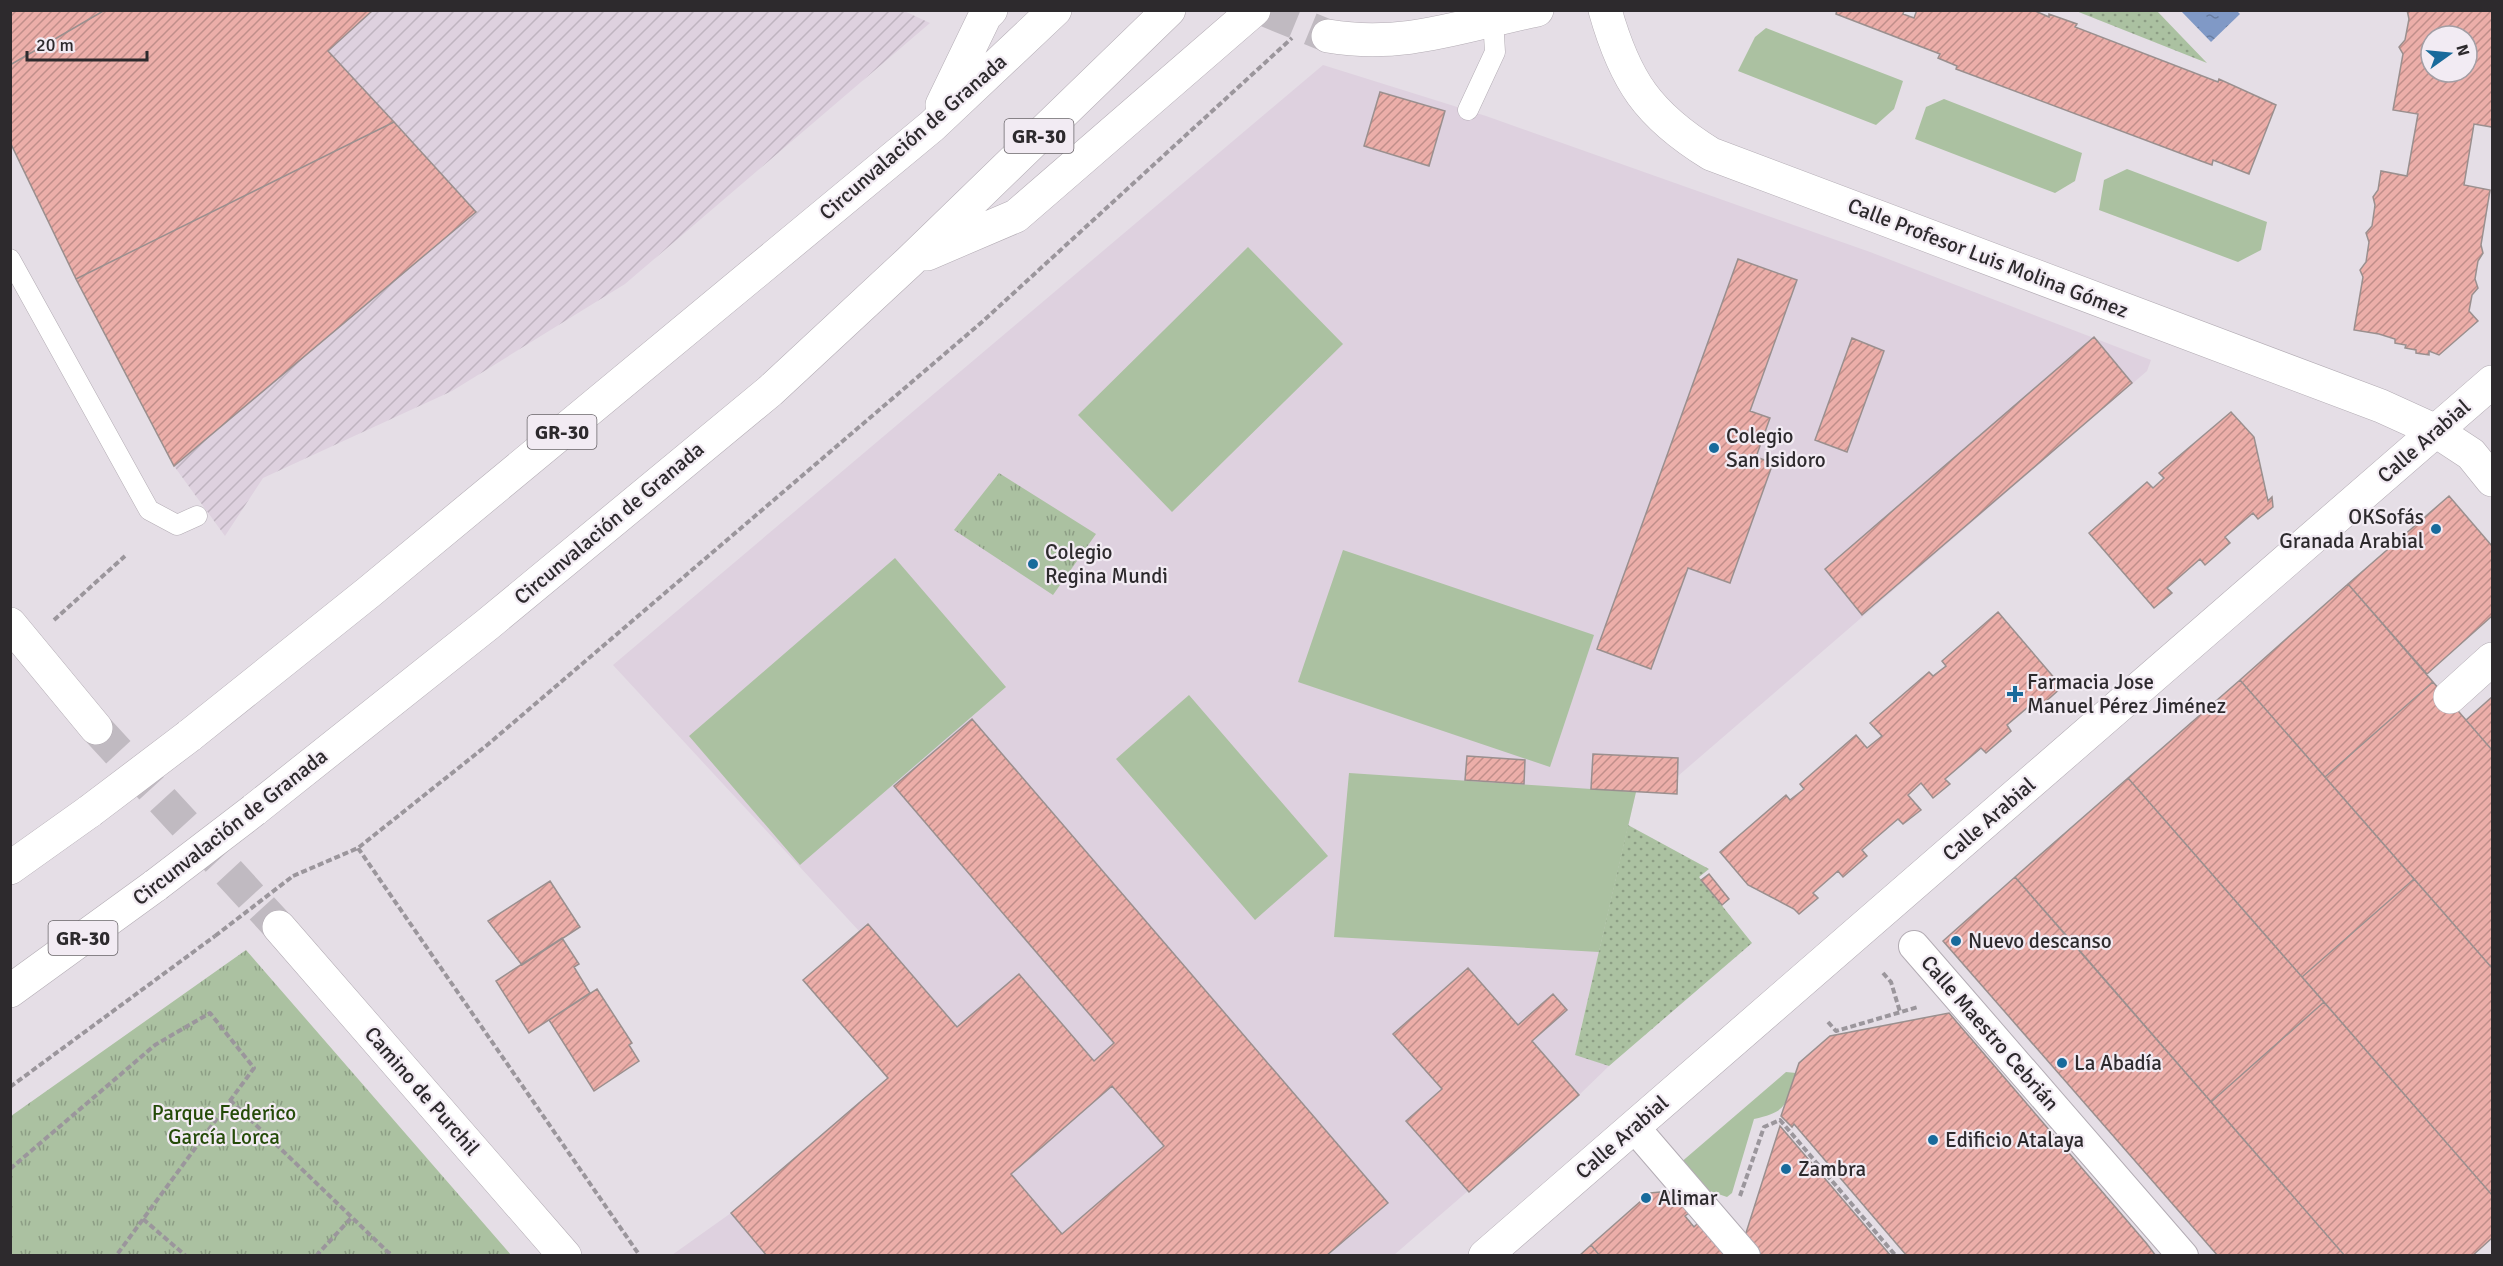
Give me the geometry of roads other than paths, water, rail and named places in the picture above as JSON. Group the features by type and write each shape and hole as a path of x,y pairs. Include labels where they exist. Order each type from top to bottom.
{"main road":[{"path":"932,126 985,16 991,10"},
{"name":"Circunvalación de Granada","path":"10,868 189,736 369,592 932,126 1055,10"},
{"name":"Circunvalación de Granada","path":"10,991 156,885 254,810 488,624 770,391 909,262 1170,10"},
{"path":"909,262 1016,216 1254,10"},
{"path":"1314,33 1375,41 1415,38 1537,10"},
{"name":"Calle Profesor Luis Molina Gómez","path":"1605,10 1616,49 1640,93 1678,133 1711,154 2373,403 2436,431 2471,454 2493,480"},
{"name":"Calle Arabial","path":"1485,1256 2493,382"},
{"path":"10,624 96,728"},
{"path":"2450,697 2493,659"},
{"name":"Camino de Purchil","path":"279,927 565,1256"}],"street":[{"name":"Calle Maestro Cebrián","path":"1914,946 2183,1256"},
{"path":"1634,1127 1745,1256"}],"lane":[{"path":"1468,110 1495,52 1493,19"},
{"path":"10,259 149,510 177,525 197,516"}],"water":[{"path":"2181,11 2237,11 2240,14 2211,42"}],"tunnel":[{"path":"1265,10 1328,36"},
{"path":"96,728 279,927"}],"place":[{"name":"Colegio San Isidoro","path":"1714,448"},
{"name":"OKSofás Granada Arabial","path":"2436,529"},
{"name":"Colegio Regina Mundi","path":"1033,564"},
{"name":"Farmacia Jose Manuel Pérez Jiménez","path":"2015,694"},
{"name":"Nuevo descanso","path":"1956,941"},
{"name":"La Abadía","path":"2062,1063"},
{"name":"Edificio Atalaya","path":"1933,1140"},
{"name":"Zambra","path":"1786,1169"},
{"name":"Alimar","path":"1646,1198"}],"park label":[{"name":"Parque Federico García Lorca","path":"224,1125"}]}
